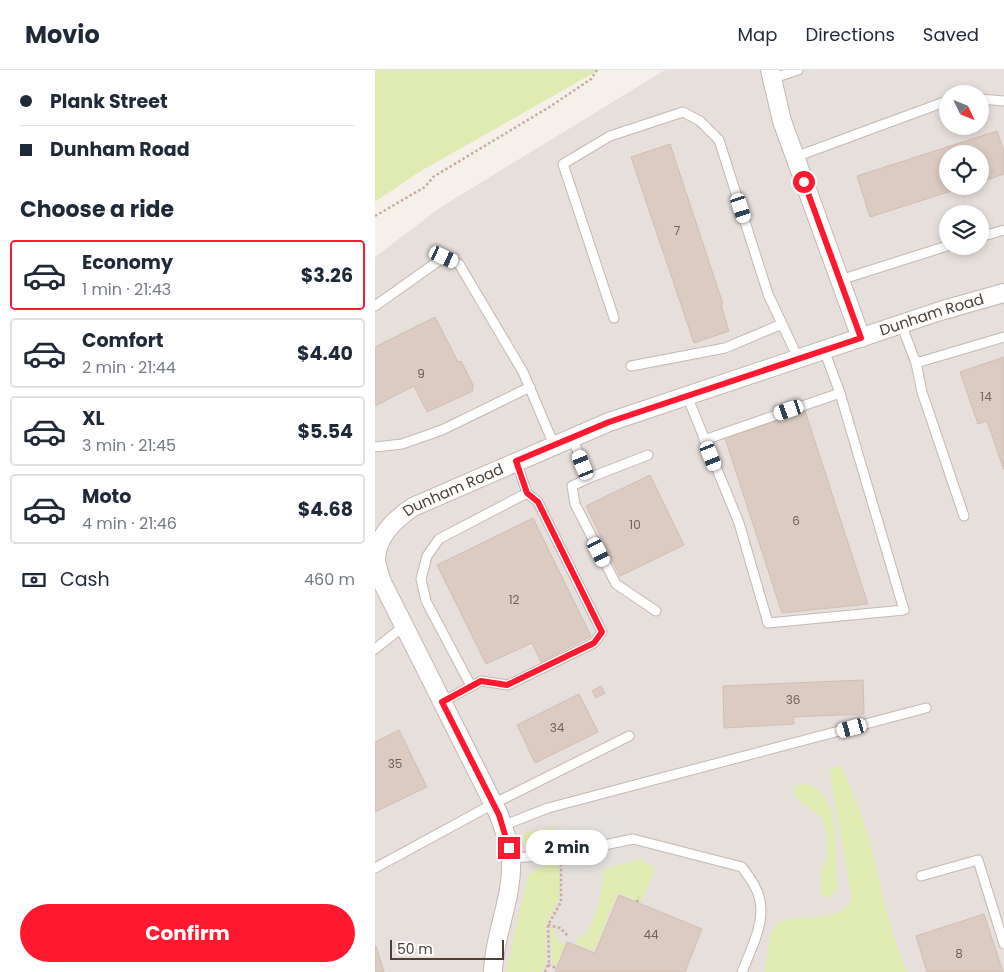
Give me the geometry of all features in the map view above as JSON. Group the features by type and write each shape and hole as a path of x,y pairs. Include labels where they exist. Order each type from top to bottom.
{"street":[{"path":"771,74 782,121 861,338"},
{"name":"Dunham Road","path":"493,972 501,923 510,889 511,858 503,826 493,804 382,582 376,560 377,547 388,528 413,507 609,422 901,324 1004,293"}],"lane":[{"path":"771,74 798,70"},
{"path":"989,100 1004,101"},
{"path":"795,157 939,104"},
{"path":"614,318 563,164 610,136 683,112 700,121 719,140 768,294 799,358"},
{"path":"989,234 1004,230"},
{"path":"841,280 872,268 939,248"},
{"path":"375,306 444,257 459,264 495,323 530,388 554,445"},
{"path":"631,366 725,348 783,324"},
{"path":"901,324 916,363 930,418 964,516"},
{"path":"916,363 1004,337"},
{"path":"687,396 739,523 768,623 904,610 840,393 824,350"},
{"path":"375,447 402,444 443,430 530,388"},
{"path":"704,440 840,393"},
{"path":"572,438 589,478"},
{"path":"649,454 572,486 575,504 616,584 656,611"},
{"path":"442,702 481,681 507,685 594,643 602,632 538,502 527,493 516,461"},
{"path":"471,686 426,601 421,579 427,556 439,539 527,493"},
{"path":"375,649 404,626"},
{"path":"503,826 548,808 926,708"},
{"path":"375,868 493,804 629,736"},
{"path":"511,858 557,855 633,839 742,867 754,885 760,901 758,930 742,972"},
{"path":"921,876 978,860 1004,944"}],"path":[{"path":"375,216 425,187 433,177 551,106 591,79 597,70"},
{"path":"545,972 548,965 548,925 561,902 562,874 557,855"},
{"path":"637,902 639,897"},
{"path":"548,925 560,928 568,936"},
{"path":"548,965 556,968"}],"shaded area":[{"path":"665,70 1004,70 1004,972 375,972 375,257 441,207"},
{"path":"620,812 631,860 566,876 555,828"}],"green space":[{"path":"375,70 599,70 419,172 375,202"},
{"path":"840,765 862,815 889,921 907,972 764,972 769,941 774,927 789,919 821,917 832,914 843,909 852,901 829,770"},
{"path":"805,783 824,796 833,819 836,844 837,891 827,899 821,894 821,871 827,856 827,835 821,817 797,799 794,794 794,787"},
{"path":"553,827 556,843 530,849 525,846 522,834"},
{"path":"642,859 655,869 641,903 618,892 594,951 576,944 579,935 586,935 596,911 604,869"},
{"path":"557,864 560,878 559,898 546,924 546,965 541,972 506,972 528,875 544,866"},
{"path":"550,928 554,929 557,939 565,945 557,964 552,962"}],"building":[{"path":"997,131 1004,151 1004,174 989,179 989,145 953,145"},
{"path":"670,144 723,304 721,305 729,331 694,343 631,157"},
{"path":"939,150 939,195 870,217 857,176"},
{"path":"435,317 458,362 461,361 474,387 473,391 427,412 414,386 375,406 375,347"},
{"path":"1004,357 1004,470 987,421 978,424 960,372"},
{"path":"805,411 868,604 782,613 725,438"},
{"path":"650,475 684,545 620,576 586,506"},
{"path":"533,518 591,636 541,662 532,643 486,664 437,565"},
{"path":"863,680 864,714 793,717 794,724 724,728 723,686"},
{"path":"601,686 605,693 596,698 592,691"},
{"path":"579,694 598,732 535,763 517,725"},
{"path":"399,730 427,787 375,812 375,742"},
{"path":"619,895 702,929 685,972 555,972 567,942 595,953"},
{"path":"984,914 1003,972 927,972 916,936"},
{"path":"376,946 384,972 375,972"}],"route":[{"path":"509,848 499,815 442,702 481,681 507,685 594,643 602,632 538,502 527,493 516,461 609,422 861,338 804,182"}]}
